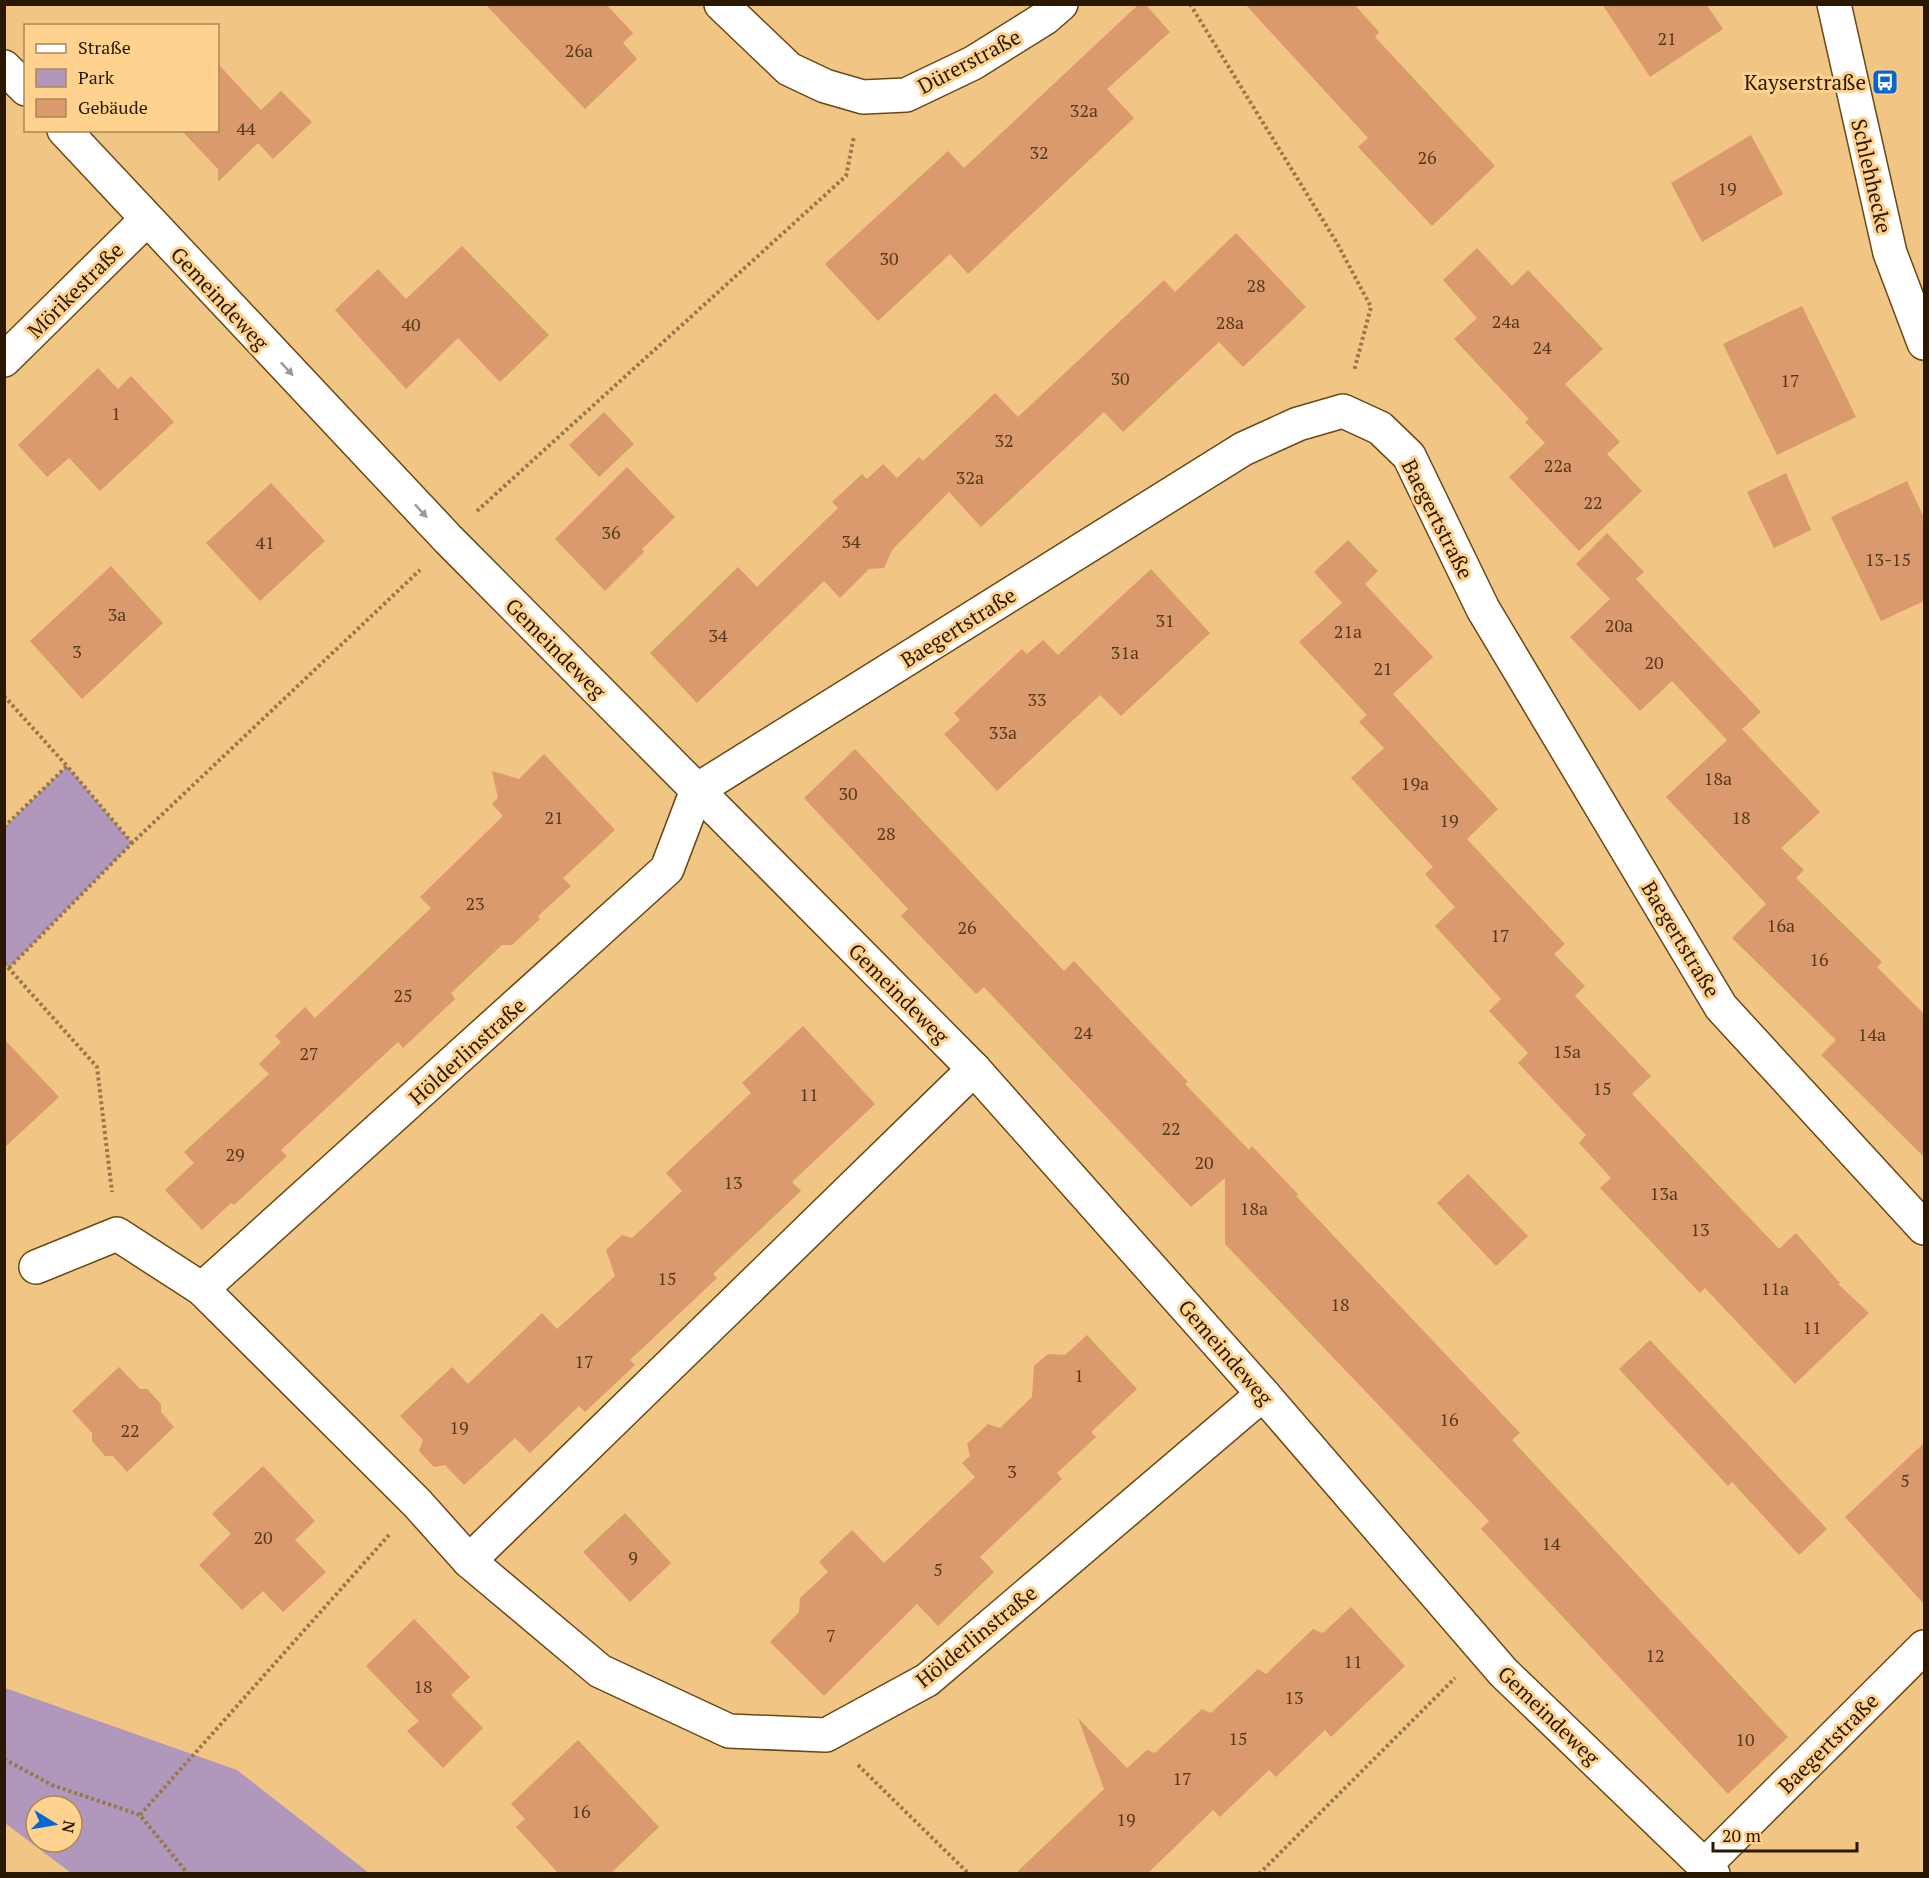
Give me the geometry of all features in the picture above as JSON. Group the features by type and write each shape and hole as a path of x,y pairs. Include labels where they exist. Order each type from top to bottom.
{"street":[{"name":"Dürerstraße","path":"721,4 789,69 825,86 863,97 906,95 973,63 1045,18 1060,4"},
{"name":"Schlehhecke","path":"1834,4 1890,253 1924,343"},
{"path":"4,67 24,87"},
{"name":"Gemeindeweg","path":"66,132 448,539 975,1070 1263,1394 1503,1672 1709,1869"},
{"name":"Mörikestraße","path":"4,360 146,220"},
{"name":"Baegertstraße","path":"697,790 1243,449 1298,423 1343,411 1380,428 1409,456 1483,609 1721,1007 1924,1228"},
{"name":"Hölderlinstraße","path":"202,1289 667,869 697,790"},
{"path":"469,1561 975,1070"},
{"path":"36,1267 117,1234 202,1289 417,1503 469,1561 600,1671 729,1731 826,1735"},
{"name":"Hölderlinstraße","path":"826,1735 927,1680 1263,1394"},
{"name":"Baegertstraße","path":"1709,1869 1924,1647"}],"path":[{"path":"1190,4 1337,243 1371,307 1343,411"},
{"path":"9,968 132,843 430,561 448,539 846,176 863,97"},
{"path":"4,696 132,843"},
{"path":"4,827 67,766"},
{"path":"4,963 97,1067 117,1234"},
{"path":"140,1815 417,1503"},
{"path":"1260,1874 1483,1650"},
{"path":"826,1735 969,1874"},
{"path":"4,1759 52,1785 140,1815 188,1874"}],"green space":[{"path":"67,766 132,843 9,968 4,963 5,827"},
{"path":"5,1688 237,1770 369,1873 71,1873 46,1854 84,1854 84,1794 24,1794 24,1837 5,1823"}],"building":[{"path":"485,4 606,4 633,33 623,43 637,59 585,109"},
{"path":"1139,4 1145,4 1170,32 1107,89 1134,118 968,274 950,254 878,321 825,264 948,151 964,168"},
{"path":"1245,4 1354,4 1379,32 1375,37 1495,166 1432,226 1358,147 1368,138"},
{"path":"1602,4 1706,4 1723,29 1650,77"},
{"path":"219,65 261,110 281,91 312,122 273,159 258,143 218,182 218,169 183,132 219,132"},
{"path":"1751,135 1783,194 1702,242 1671,183"},
{"path":"1236,233 1306,307 1243,367 1219,342 1123,432 1104,412 981,527 949,492 892,550 884,568 869,569 840,598 824,581 697,703 650,653 738,567 757,587 838,508 832,502 862,474 867,479 883,464 897,478 919,457 923,461 995,393 1018,417 1164,280 1175,292"},
{"path":"462,246 549,335 500,382 458,338 406,389 335,310 378,269 406,299"},
{"path":"1477,248 1512,286 1528,270 1603,349 1565,384 1620,442 1607,454 1642,491 1579,551 1509,477 1545,443 1525,422 1529,419 1454,339 1477,318 1443,280"},
{"path":"1802,306 1856,417 1777,455 1723,344"},
{"path":"98,368 118,389 131,376 174,422 100,491 69,458 47,477 18,445"},
{"path":"604,412 634,444 599,477 569,445"},
{"path":"627,467 675,517 642,549 644,552 605,591 555,539"},
{"path":"1786,473 1811,530 1774,548 1747,492"},
{"path":"1907,481 1924,518 1924,601 1881,621 1831,517"},
{"path":"271,483 325,541 260,601 206,543"},
{"path":"1607,533 1644,572 1636,579 1761,712 1742,729 1820,812 1781,848 1804,870 1796,878 1882,962 1877,967 1924,1014 1924,1157 1821,1055 1836,1040 1732,938 1766,904 1666,797 1727,740 1672,681 1640,711 1570,637 1610,599 1576,564"},
{"path":"1348,540 1378,571 1365,584 1433,657 1393,694 1498,809 1467,839 1565,944 1554,954 1585,986 1575,996 1651,1076 1632,1094 1779,1249 1796,1233 1840,1283 1838,1284 1869,1313 1795,1384 1705,1288 1700,1293 1600,1188 1611,1178 1579,1143 1586,1135 1518,1063 1528,1053 1489,1011 1501,999 1435,926 1455,907 1425,874 1433,867 1351,778 1384,748 1359,722 1367,715 1299,642 1342,603 1314,572"},
{"path":"111,566 163,623 82,699 30,641"},
{"path":"1151,569 1210,633 1121,716 1100,695 997,791 944,734 960,720 954,713 1022,649 1027,654 1043,640 1058,655"},
{"path":"855,749 1064,971 1074,961 1188,1082 1185,1084 1249,1150 1252,1146 1298,1194 1296,1196 1520,1433 1512,1440 1788,1737 1728,1794 1481,1529 1489,1521 1225,1244 1225,1178 1191,1207 984,987 976,994 901,916 908,909 804,798"},
{"path":"544,754 615,830 563,878 571,886 538,916 540,919 512,945 502,945 451,993 455,999 403,1048 398,1042 281,1150 287,1156 234,1205 231,1203 202,1230 165,1190 194,1163 184,1152 269,1074 259,1064 281,1042 275,1036 305,1007 315,1018 431,908 420,897 503,816 492,804 498,798 492,771 519,779"},
{"path":"803,1026 875,1104 792,1182 801,1191 713,1274 717,1278 630,1360 635,1365 585,1412 579,1406 530,1453 515,1438 464,1485 445,1465 434,1467 419,1451 423,1440 400,1416 452,1367 468,1384 542,1313 557,1329 615,1276 606,1250 622,1235 632,1238 682,1191 666,1173 751,1093 742,1083"},
{"path":"4,1039 59,1097 4,1148"},
{"path":"1468,1174 1528,1236 1496,1266 1437,1203"},
{"path":"1087,1335 1137,1389 1091,1432 1096,1437 1057,1473 1062,1479 980,1557 994,1572 938,1626 917,1604 824,1696 770,1642 799,1612 800,1598 828,1572 819,1562 852,1530 884,1563 975,1477 962,1463 970,1456 967,1444 988,1424 1000,1428 1032,1397 1034,1366 1048,1354 1065,1355"},
{"path":"1650,1340 1827,1529 1799,1555 1732,1482 1728,1486 1619,1369"},
{"path":"119,1367 140,1389 147,1389 161,1404 161,1412 174,1427 127,1472 113,1456 105,1456 92,1441 92,1433 72,1411"},
{"path":"1924,1443 1924,1604 1845,1517"},
{"path":"263,1466 315,1521 295,1540 326,1572 283,1612 263,1591 242,1610 199,1565 231,1534 212,1514"},
{"path":"625,1513 671,1563 630,1602 583,1552"},
{"path":"1351,1607 1405,1666 1331,1737 1325,1730 1276,1777 1269,1770 1220,1817 1213,1810 1147,1874 1015,1874 1104,1789 1078,1718 1127,1768 1147,1750 1155,1753 1202,1709 1211,1713 1258,1669 1266,1674 1313,1629 1323,1633"},
{"path":"414,1619 470,1677 451,1695 483,1728 443,1768 407,1731 419,1721 366,1666"},
{"path":"578,1740 659,1827 610,1874 559,1874 516,1827 525,1819 511,1804"}],"place":[{"name":"Kayserstraße","path":"1885,82"}]}
